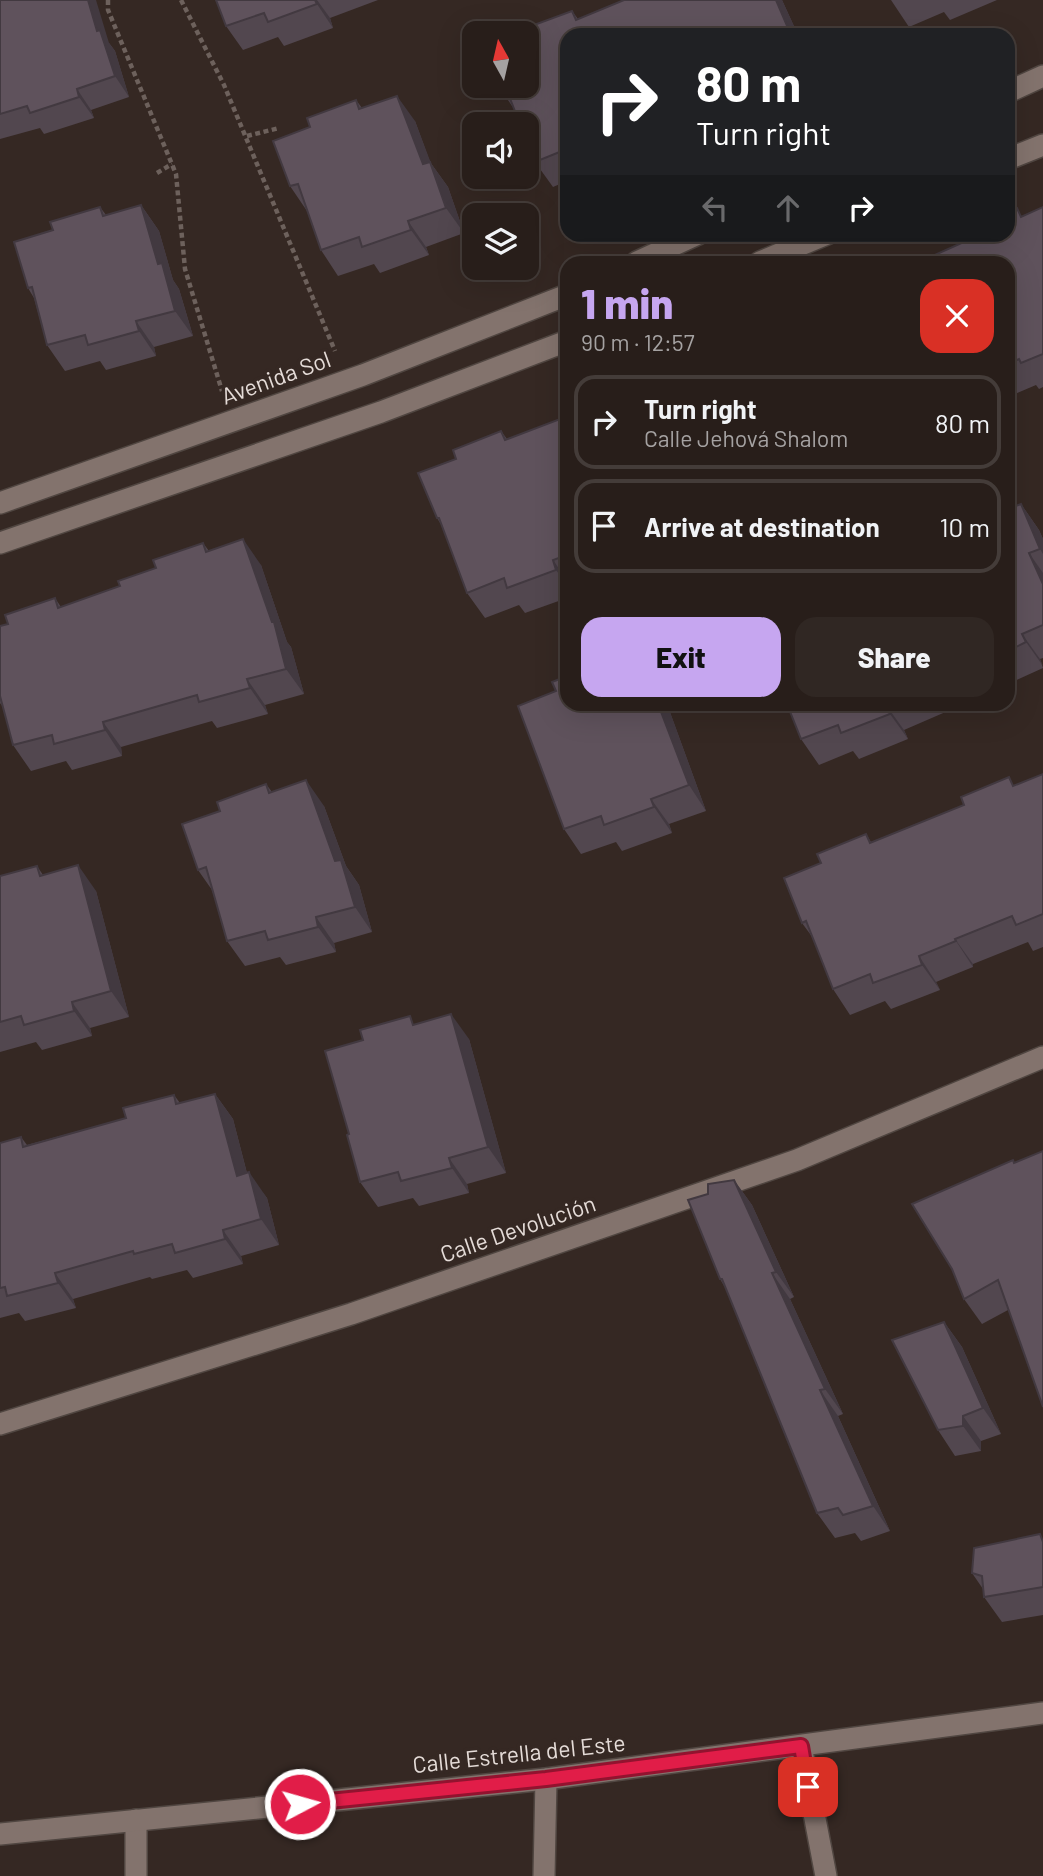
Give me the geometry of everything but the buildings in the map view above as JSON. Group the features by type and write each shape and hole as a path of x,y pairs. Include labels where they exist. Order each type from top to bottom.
{"street":[{"path":"1015,89 1043,76"},
{"path":"1015,156 1043,145"},
{"path":"650,256 681,242"},
{"path":"774,256 808,242"},
{"name":"Avenida Sol","path":"0,503 557,307"},
{"path":"0,543 381,412 560,344"},
{"path":"46,488 59,522"},
{"name":"Calle Devolución","path":"0,1424 351,1314 797,1160 1043,1057"},
{"name":"Calle Estrella del Este","path":"0,1834 546,1779 1043,1713"},
{"path":"801,1746 826,1876"},
{"path":"544,1876 546,1779"},
{"path":"136,1820 136,1876"}],"path":[{"path":"108,0 108,10 176,174 185,269 212,353 230,422"},
{"path":"181,0 247,136 347,381"},
{"path":"247,136 279,128"},
{"path":"157,173 172,164"}],"route":[{"path":"300,1804 546,1779 801,1746 808,1787"}]}
